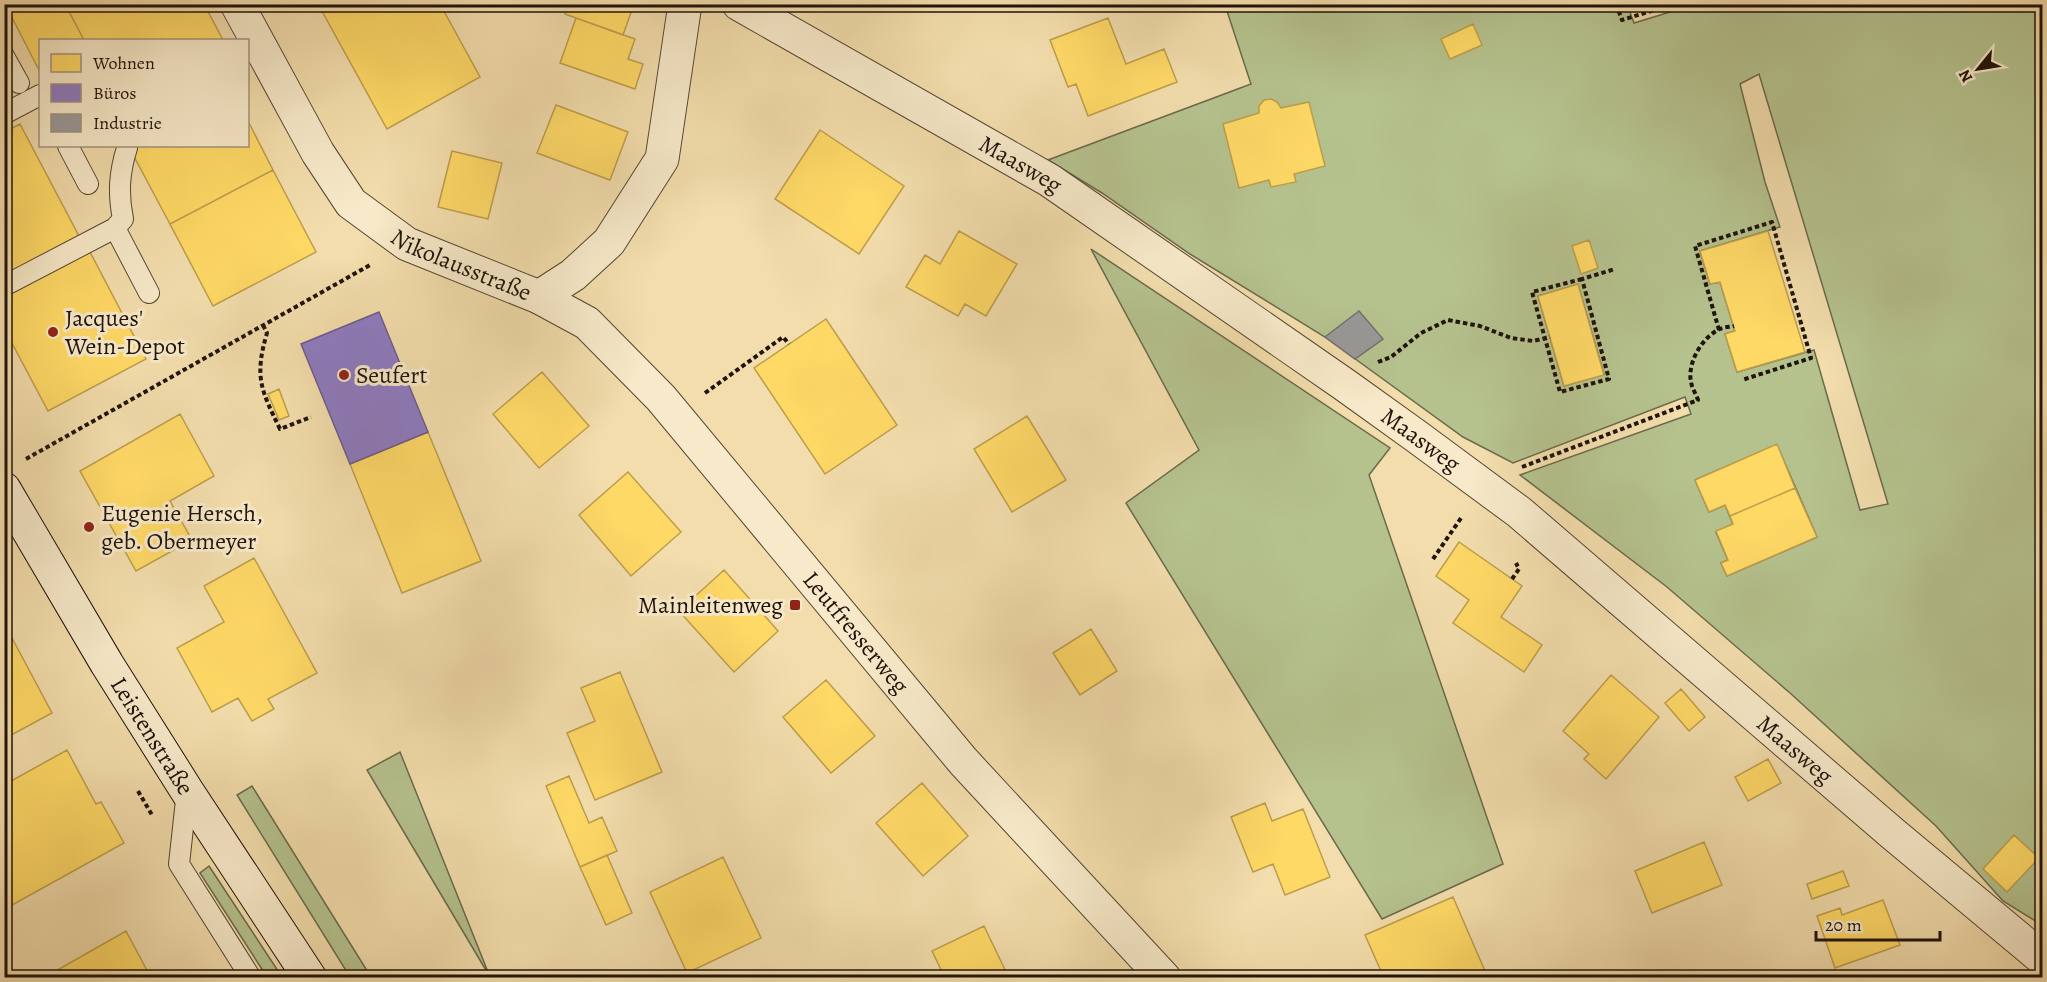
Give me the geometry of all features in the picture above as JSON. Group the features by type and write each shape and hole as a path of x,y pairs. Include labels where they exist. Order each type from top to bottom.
{"street":[{"name":"Nikolausstraße","path":"237,4 318,153 351,203 407,244 539,297 573,275 609,242 662,159 685,4"},
{"name":"Maasweg","path":"739,4 1049,180 1345,385 1519,512 1892,833 2043,958"},
{"name":"Leutfresserweg","path":"539,297 587,323 660,398 963,761 1164,978"},
{"name":"Leistenstraße","path":"4,489 107,664 310,978"}],"lane":[{"path":"4,56 18,83"},
{"path":"4,114 39,96"},
{"path":"69,147 88,184"},
{"path":"4,286 115,228 123,219 119,186 121,167 127,148"},
{"path":"115,228 149,293"},
{"path":"187,791 180,864 251,978"}],"path":[{"path":"1617,4 1622,20 1674,4"},
{"path":"1719,330 1695,246 1772,222 1811,358 1742,380"},
{"path":"24,460 407,244"},
{"path":"1582,279 1609,379 1560,392 1548,338 1532,292 1615,269"},
{"path":"1375,364 1391,357 1422,333 1448,320 1480,326 1511,338 1533,341 1548,338"},
{"path":"263,325 267,333 259,373 264,396 280,429 311,417"},
{"path":"1493,493 1514,470 1698,400 1691,381 1692,364 1704,342 1719,330 1734,326"},
{"path":"697,399 783,337 789,344"},
{"path":"1433,559 1463,515"}],"green space":[{"path":"1627,4 1634,23 1696,4 2042,5 2042,925 2003,901 1936,826 1790,693 1667,587 1520,475 1691,414 1685,397 1513,463 1463,437 1325,337 1190,254 1102,193 1048,160 1251,84 1225,5","holes":["1759,74 1888,504 1860,510 1814,350 1737,372 1725,334 1735,331 1720,282 1710,284 1700,251 1780,227 1765,182 1740,84","1578,285 1604,374 1564,386 1538,296","1777,445 1817,537 1727,576 1721,563 1728,560 1716,532 1733,524 1725,505 1709,512 1695,480"]},
{"path":"1091,249 1390,448 1369,475 1503,864 1382,919 1126,503 1199,450"},
{"path":"400,752 490,977 367,770"},
{"path":"252,786 371,977 350,977 237,795"},
{"path":"209,866 282,977 267,977 200,873"}],"building: Wohnen":[{"path":"5,4 65,4 83,39 39,39 39,70"},
{"path":"65,4 204,4 222,39 83,39"},
{"path":"318,4 440,4 480,77 387,129"},
{"path":"569,4 634,4 623,35 565,14"},
{"path":"576,18 635,39 628,59 643,64 635,89 560,63"},
{"path":"1108,18 1126,64 1164,49 1177,82 1088,116 1076,84 1068,87 1050,40"},
{"path":"1473,24 1482,45 1450,59 1441,39"},
{"path":"1271,99 1281,108 1309,102 1325,166 1294,174 1296,182 1271,187 1269,180 1239,188 1223,124 1259,113 1259,106 1264,100"},
{"path":"556,105 628,132 610,180 537,153"},
{"path":"249,123 273,170 170,224 130,149 135,147 249,147"},
{"path":"20,124 80,238 4,277 4,132"},
{"path":"820,130 904,186 859,254 775,199"},
{"path":"452,151 502,163 488,219 438,207"},
{"path":"273,170 316,252 213,306 170,224"},
{"path":"959,231 1017,264 986,316 965,304 958,316 906,287 925,255 940,264"},
{"path":"1768,231 1805,352 1737,372 1725,334 1735,331 1720,282 1710,284 1700,251"},
{"path":"1589,240 1598,268 1581,274 1572,246"},
{"path":"90,252 146,359 48,411 4,328 4,296"},
{"path":"1578,284 1604,375 1564,386 1538,296"},
{"path":"826,319 897,425 825,474 754,368"},
{"path":"542,372 589,426 539,468 493,414"},
{"path":"279,389 289,416 279,420 268,394"},
{"path":"180,414 214,476 170,501 192,540 136,571 80,471"},
{"path":"1027,416 1066,480 1012,512 974,449"},
{"path":"428,432 481,561 402,593 350,464"},
{"path":"1777,444 1795,488 1730,516 1725,505 1709,512 1695,480"},
{"path":"628,472 681,532 631,576 579,515"},
{"path":"1795,488 1817,537 1727,576 1721,563 1728,560 1716,531 1733,524 1730,516"},
{"path":"1459,542 1522,586 1501,617 1542,645 1524,672 1453,623 1469,600 1436,576"},
{"path":"254,558 317,673 268,699 274,709 252,721 238,698 212,712 177,648 224,622 204,586"},
{"path":"724,570 778,631 734,672 679,611"},
{"path":"4,623 52,713 4,739"},
{"path":"1091,629 1117,671 1080,695 1053,653"},
{"path":"620,672 662,772 595,800 567,733 595,721 581,688"},
{"path":"1611,675 1659,717 1606,779 1584,759 1589,754 1563,731"},
{"path":"826,680 875,736 831,773 783,717"},
{"path":"1681,689 1705,717 1689,731 1665,703"},
{"path":"67,750 96,804 101,802 124,843 5,909 4,815 8,813 4,807 4,785"},
{"path":"1768,759 1781,783 1748,801 1735,777"},
{"path":"569,776 589,823 602,817 617,851 580,867 546,786"},
{"path":"922,783 968,836 923,876 876,823"},
{"path":"1265,803 1272,821 1303,809 1330,877 1285,895 1273,864 1253,872 1231,817"},
{"path":"2014,835 2039,858 2007,892 1983,869"},
{"path":"1704,842 1722,885 1652,913 1635,871"},
{"path":"607,855 632,913 606,925 580,867"},
{"path":"723,857 761,938 687,973 650,892"},
{"path":"1843,871 1849,886 1812,899 1807,884"},
{"path":"1453,897 1488,978 1384,978 1365,935"},
{"path":"1883,900 1900,945 1835,968 1817,916 1840,908 1842,915"},
{"path":"984,926 1009,978 945,978 932,951"},
{"path":"126,931 151,978 54,978 52,973"}],"building: Büros":[{"path":"379,312 428,432 350,464 301,344"}],"building: Industrie":[{"path":"1359,311 1383,339 1355,359 1325,337"}],"place":[{"name":"Jacques' Wein-Depot","path":"53,332"},
{"name":"Seufert","path":"344,375"},
{"name":"Eugenie Hersch, geb. Obermeyer","path":"89,527"},
{"name":"Mainleitenweg","path":"795,605"}]}
